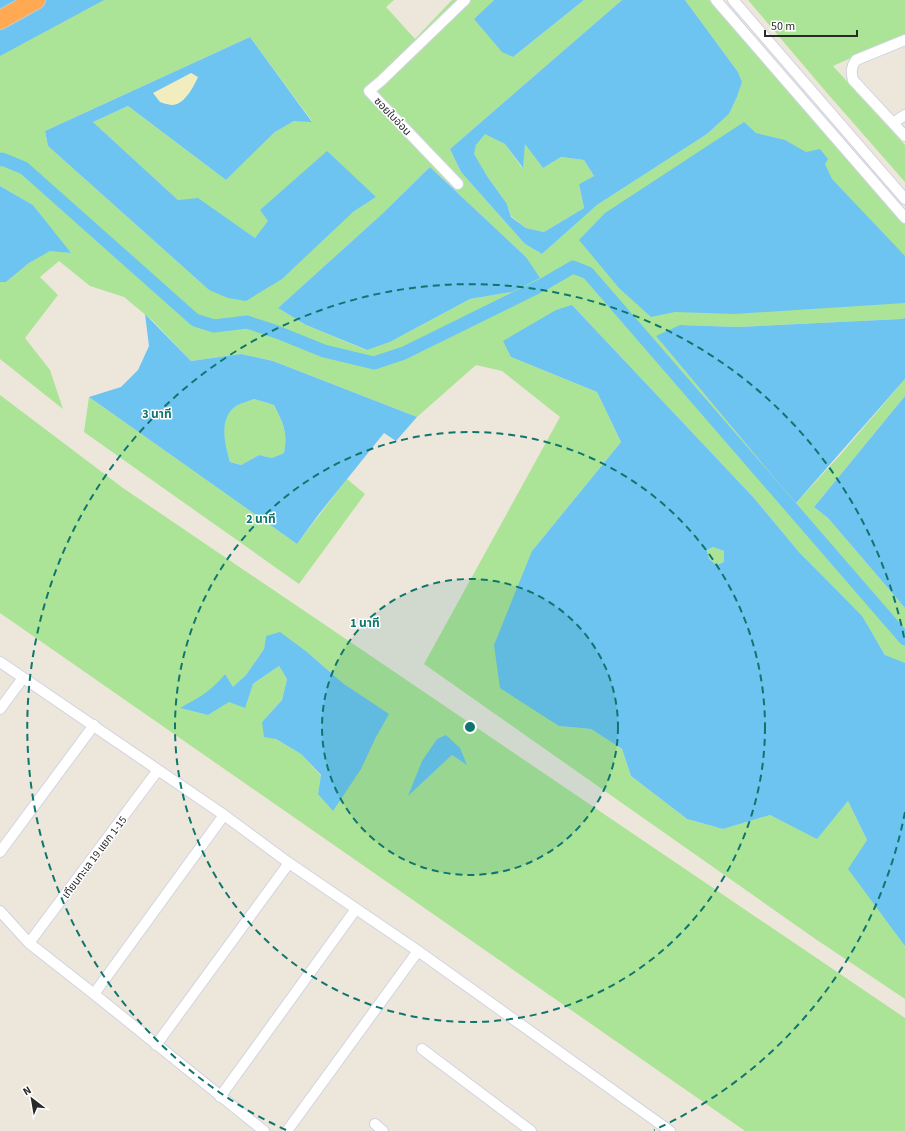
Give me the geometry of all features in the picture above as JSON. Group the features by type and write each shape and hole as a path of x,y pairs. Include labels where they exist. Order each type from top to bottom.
{"highway":[{"path":"0,20 36,0"}],"street":[{"name":"ซอยใบอ่อน","path":"458,184 369,91 465,0"},
{"path":"716,0 905,218"},
{"path":"733,0 905,199"},
{"path":"905,40 866,54 856,60 852,65 851,73 853,80 905,136"},
{"path":"893,123 905,115"},
{"path":"0,662 224,814 670,1131"},
{"path":"0,709 23,678"},
{"path":"0,852 94,725"},
{"name":"เทียนทะเล 19 แยก 1-15","path":"29,943 158,770"},
{"path":"94,994 224,814"},
{"path":"156,1044 290,862"},
{"path":"220,1097 356,909"},
{"path":"0,911 29,943 264,1131"},
{"path":"287,1131 418,951"},
{"path":"422,1049 531,1131"},
{"path":"375,1124 383,1131"}],"green space":[{"path":"0,0 394,0 386,7 415,39 452,0 494,0 474,19 513,57 584,0 622,0 450,149 461,172 525,244 542,254 597,205 707,134 729,114 742,82 738,72 685,0 709,0 795,99 905,216 905,318 738,327 680,325 661,342 796,503 841,454 905,379 905,396 814,507 828,518 905,608 905,663 886,656 861,616 799,552 754,498 572,305 511,357 597,392 621,442 532,551 559,726 591,729 622,749 631,776 687,819 723,829 770,815 817,838 848,801 867,840 900,938 905,946 905,999 814,938 424,664 560,417 502,371 476,365 417,417 273,361 241,354 191,361 153,321 124,297 90,286 59,261 40,277 58,295 25,338 50,370 63,409 0,359 0,282 6,282 29,263 50,250 70,253 33,205 0,186","holes":["250,37 312,121 294,121 275,132 226,180 128,106 93,122 178,200 198,199 255,238 269,221 261,210 376,197 353,212 209,290 48,146 45,131","430,167 526,257 512,292 470,299 390,342 366,350 306,325 278,308 382,214"]},
{"path":"748,0 905,0 905,34 833,66 905,145 905,182 827,93"},
{"path":"485,133 505,144 522,168 525,143 543,168 561,157 584,160 594,176 579,184 584,208 544,232 526,228 511,216 507,204 473,154 476,145"},
{"path":"0,395 123,488 905,1018 905,1131 745,1131 0,613","holes":["266,636 307,652 344,684 388,714 375,739 318,794 321,776 301,754 276,739 262,722 282,700 287,679 279,666 208,715 181,708 205,695 225,674 233,688 246,675 264,649","446,735 466,764 452,755 409,795"]},
{"path":"89,397 297,544 347,479 365,494 299,584 84,432"},
{"path":"254,399 274,405 284,428 284,453 272,458 259,455 241,465 230,462 224,432 226,418 230,411 236,406"},
{"path":"713,547 724,551 724,562 717,565 709,559 707,550"}],"sand":[{"path":"191,73 199,76 195,85 185,98 173,105 159,102 153,93"}],"water":[{"path":"0,0 104,0 0,56"},
{"path":"494,0 584,0 513,57 502,52 474,19"},
{"path":"622,0 685,0 738,72 742,82 729,114 707,134 597,205 542,254 525,244 461,172 450,149","holes":["485,134 505,144 523,168 525,144 543,168 561,157 584,160 594,176 579,184 584,208 544,232 526,228 511,217 507,204 487,176 474,154 476,145"]},
{"path":"250,37 312,122 294,121 275,132 226,180 128,106 93,122 178,200 198,198 255,238 268,221 260,210 327,151 376,197 353,212 282,279 246,301 228,298 209,290 48,146 45,131","holes":["191,73 198,77 185,98 177,104 171,105 160,102 153,93"]},
{"path":"744,122 756,133 785,140 806,152 820,149 828,159 825,164 832,179 905,256 905,303 735,314 675,312 651,317 619,288 579,240 605,213"},
{"path":"430,167 526,257 540,278 512,292 470,299 390,342 367,350 306,325 278,308 382,214"},
{"path":"0,186 33,205 71,253 50,251 29,263 6,282 0,282"},
{"path":"572,305 754,498 799,552 862,616 885,655 905,663 905,946 848,869 867,840 848,801 817,839 770,815 723,829 687,819 631,776 622,749 591,729 559,726 500,688 494,645 532,551 621,442 597,392 511,357 503,341 556,310","holes":["713,547 724,551 724,562 717,565 709,559 707,550"]},
{"path":"145,314 191,361 241,354 273,361 417,417 396,441 384,433 297,544 89,397 121,387 138,370 149,346","holes":["254,399 274,405 284,428 284,453 272,458 259,455 241,465 230,462 224,432 230,411 236,406"]},
{"path":"905,318 905,379 796,503 656,336 680,325 738,327"},
{"path":"905,396 905,608 828,518 814,507"},
{"path":"280,632 307,652 344,684 389,714 361,769 333,811 318,794 321,775 301,754 276,739 264,737 262,722 282,700 287,679 279,666 253,684 245,708 229,702 208,715 180,708 204,694 225,674 233,687 246,675 264,649 266,636"},
{"path":"446,735 460,748 467,765 452,755 408,796 422,761 437,739"}],"waterway":[{"path":"0,160 2,159 24,168 195,320 214,326 247,322 277,332 324,351 374,363 404,353 544,284 573,267 588,273 905,639"}]}
